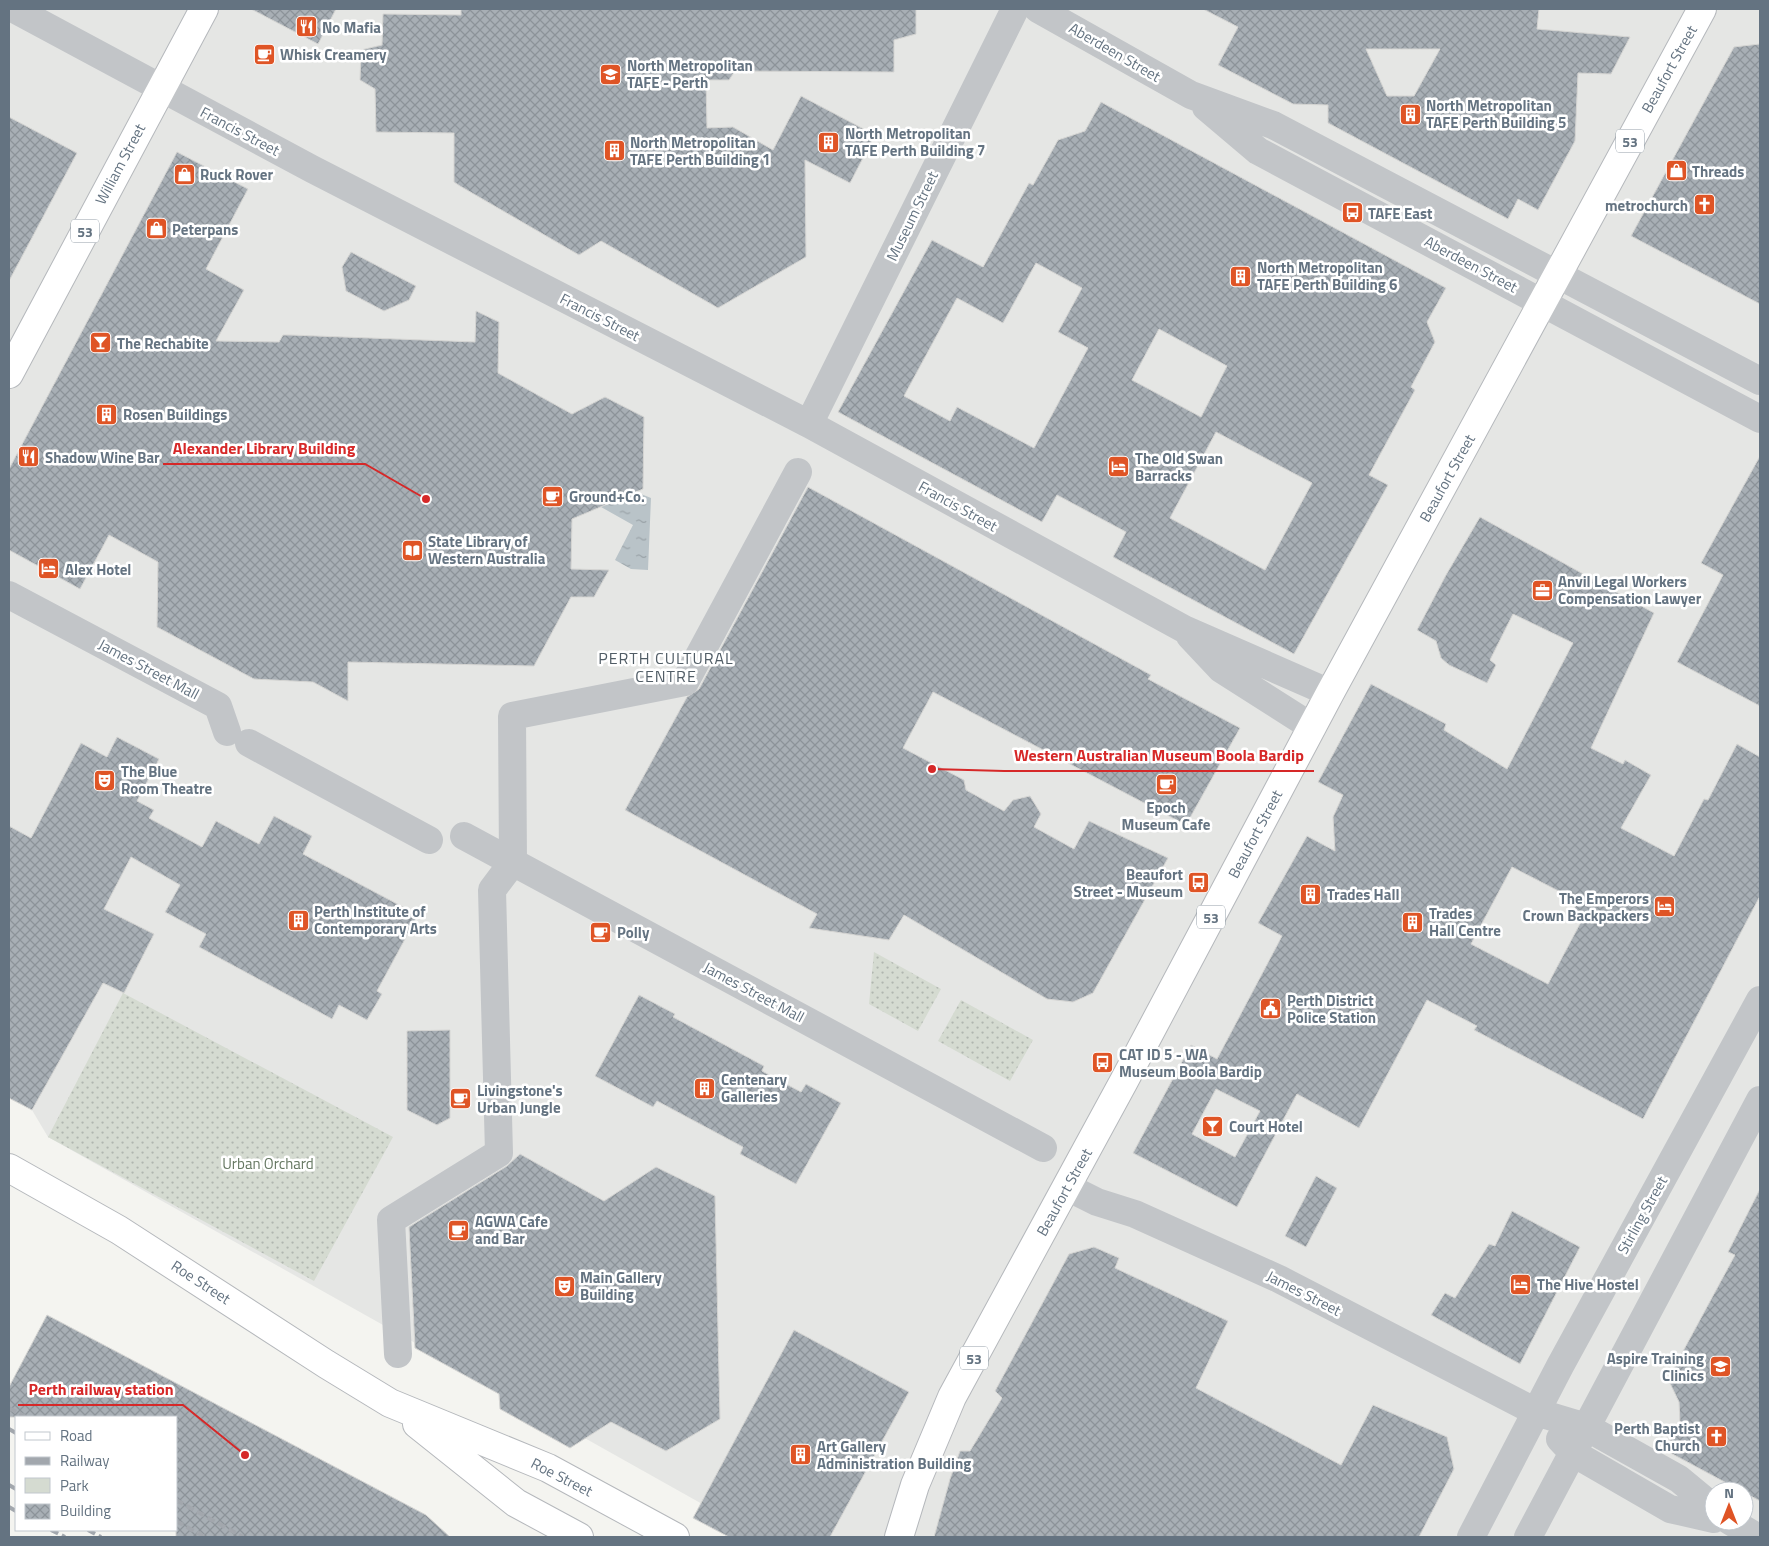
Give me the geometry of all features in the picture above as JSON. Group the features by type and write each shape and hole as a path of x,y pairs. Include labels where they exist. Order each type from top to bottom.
{"main road":[{"name":"William Street","path":"9,374 204,9"},
{"name":"Beaufort Street","path":"899,1537 915,1485 952,1397 1067,1186 1330,693 1702,9"},
{"name":"Roe Street","path":"9,1168 119,1230 326,1364 390,1403 516,1503 579,1537"},
{"name":"Roe Street","path":"390,1403 548,1468 675,1537"}],"street":[{"name":"Francis Street","path":"14,9 312,169 809,424 1184,629 1330,693"},
{"name":"Museum Street","path":"809,424 1015,9"},
{"name":"Aberdeen Street","path":"1038,9 1191,95 1273,125 1760,380"},
{"name":"Aberdeen Street","path":"1191,95 1258,151 1760,419"},
{"path":"398,1354 391,1220 499,1153 492,890 513,862 512,716 685,682 798,472"},
{"name":"James Street Mall","path":"9,595 218,706 238,737 429,840"},
{"name":"Francis Street","path":"1184,629 1221,669 1312,727"},
{"name":"James Street Mall","path":"464,836 1043,1148"},
{"name":"Stirling Street","path":"1471,1537 1536,1412 1760,1000"},
{"path":"1528,1537 1760,1100"},
{"name":"James Street","path":"1067,1186 1097,1202 1135,1214 1279,1279 1536,1412 1586,1427 1679,1479 1704,1501"},
{"name":"James Street","path":"1536,1412 1573,1453 1670,1509 1704,1515"}],"shaded area":[{"path":"9,9 1760,9 1760,1537 761,1537 48,1137 32,1110 9,1098"}],"green space":[{"path":"874,952 941,989 918,1031 869,1004"},
{"name":"Urban Orchard","path":"123,993 393,1137 314,1281 48,1137"},
{"path":"961,1000 1033,1040 1010,1081 938,1041"}],"water":[{"path":"636,492 651,498 648,570 631,569 615,560 633,525 601,507"}],"building":[{"name":"No Mafia","path":"251,9 336,9 318,44"},
{"name":"North Metropolitan TAFE Perth Building 1","path":"461,9 916,9 916,34 894,40 894,72 735,71 729,80 706,80 707,128 733,127 773,150 801,96 875,135 850,183 805,160 806,257 718,308 601,241 579,255 460,186 454,182 454,133 376,132 375,89 360,80 361,50 382,45 383,14 461,15"},
{"name":"North Metropolitan TAFE Perth Building 5","path":"1203,9 1539,9 1537,29 1630,37 1611,74 1578,73 1575,141 1538,210 1518,199 1508,219 1328,123 1328,105 1293,104 1218,65 1238,27","holes":["1366,49 1440,49 1414,96 1387,96"]},
{"name":"metrochurch","path":"1760,44 1760,304 1631,236 1734,47"},
{"path":"1101,102 1446,288 1427,322 1435,342 1411,387 1415,390 1369,475 1388,485 1294,654 1113,557 1126,532 1057,495 1042,522 838,412 932,240 983,267 1029,183 1033,185 1058,140 1085,131","holes":["1036,263 1082,288 1058,332 1088,348 1034,448 957,407 950,421 904,396 957,298 1003,323","1159,329 1227,366 1201,417 1132,380","1216,432 1312,483 1265,570 1170,518"]},
{"path":"9,117 77,153 9,281"},
{"path":"177,152 248,189 206,269 244,290 216,341 279,342 283,335 290,335 475,342 476,311 499,322 498,373 572,414 605,397 644,417 643,489 572,519 571,569 609,570 594,597 571,597 534,666 348,662 348,701 313,682 254,679 157,627 158,562 109,535 80,589 9,550 9,469"},
{"path":"351,252 416,286 409,300 384,311 346,291 342,267"},
{"path":"1760,456 1760,706 1677,662 1723,575 1701,563"},
{"path":"808,487 1151,675 1148,679 1240,728 1186,825 933,692 903,748 964,780 966,790 1004,811 1013,800 1030,796 1041,814 1034,827 1074,849 1089,821 1168,858 1093,993 1073,1002 1047,999 904,915 889,940 809,928 817,914 625,810 687,697 699,689"},
{"path":"1480,517 1654,613 1591,748 1623,764 1625,760 1651,775 1621,828 1674,856 1704,799 1708,800 1737,744 1760,757 1760,896 1643,1119 1474,1030 1477,1026 1427,1000 1359,1128 1297,1094 1237,1207 1133,1153 1191,1045 1217,1059 1282,936 1258,923 1307,836 1335,851 1333,817 1343,795 1318,782 1371,684 1446,724 1444,730 1507,769 1573,643 1513,614 1490,660 1496,665 1487,683 1449,665 1441,658 1436,641 1417,630","holes":["1512,867 1578,901 1572,913 1583,918 1548,984 1471,944","1216,1089 1260,1111 1235,1157 1192,1134"]},
{"path":"117,737 159,759 137,801 154,810 149,818 202,847 216,821 259,844 274,816 312,836 303,854 418,915 377,991 382,994 367,1020 339,1005 332,1019 199,947 206,934 165,912 180,885 131,857 104,909 154,934 124,993 103,983 32,1110 9,1098 9,826 31,838 81,743 107,757"},
{"name":"Centenary Galleries","path":"639,995 675,1014 673,1017 764,1066 762,1071 801,1092 806,1084 841,1103 796,1184 740,1154 743,1147 657,1101 653,1107 595,1076"},
{"path":"450,1030 450,1118 437,1125 407,1110 407,1031"},
{"name":"Main Gallery Building","path":"520,1154 604,1201 656,1167 715,1196 720,1419 666,1451 611,1422 570,1448 500,1409 499,1394 415,1348 409,1227 507,1166"},
{"path":"1316,1176 1337,1188 1306,1247 1285,1236"},
{"path":"1760,1189 1760,1501 1754,1498 1754,1481 1723,1481 1665,1450 1680,1423 1679,1402 1668,1379 1735,1255 1728,1252"},
{"path":"1512,1211 1580,1247 1520,1364 1431,1315 1445,1293 1455,1298 1489,1244 1495,1246"},
{"path":"1094,1247 1119,1258 1115,1268 1228,1321 1196,1388 1341,1465 1373,1405 1447,1437 1454,1469 1419,1537 934,1537 960,1451 970,1451 1002,1398 995,1391 1069,1254"},
{"path":"47,1315 426,1515 450,1537 176,1537 176,1531 178,1531 178,1416 9,1417 9,1387"},
{"name":"Art Gallery Administration Building","path":"794,1330 909,1392 830,1537 729,1537 693,1518"}],"railway":[{"path":"9,1408 24,1416"},
{"path":"9,1429 15,1432"},
{"path":"9,1485 15,1488"},
{"path":"178,1501 243,1537"},
{"path":"9,1507 15,1510"},
{"path":"178,1522 205,1537"},
{"path":"53,1531 65,1537"},
{"path":"90,1531 101,1537"}],"place":[{"name":"No Mafia","path":"306,27"},
{"name":"Whisk Creamery","path":"264,54"},
{"name":"North Metropolitan TAFE - Perth","path":"611,74"},
{"name":"North Metropolitan TAFE Perth Building 5","path":"1410,114"},
{"name":"North Metropolitan TAFE Perth Building 7","path":"829,142"},
{"name":"North Metropolitan TAFE Perth Building 1","path":"614,151"},
{"name":"Threads","path":"1676,171"},
{"name":"Ruck Rover","path":"184,174"},
{"name":"metrochurch","path":"1704,205"},
{"name":"TAFE East","path":"1352,213"},
{"name":"Peterpans","path":"156,229"},
{"name":"North Metropolitan TAFE Perth Building 6","path":"1241,276"},
{"name":"The Rechabite","path":"101,343"},
{"name":"Rosen Buildings","path":"107,414"},
{"name":"Shadow Wine Bar","path":"29,457"},
{"name":"The Old Swan Barracks","path":"1119,467"},
{"name":"Ground+Co.","path":"553,496"},
{"name":"Alexander Library Building","path":"426,499"},
{"name":"State Library of Western Australia","path":"412,550"},
{"name":"Alex Hotel","path":"49,569"},
{"name":"Anvil Legal Workers Compensation Lawyer","path":"1542,590"},
{"name":"Western Australian Museum Boola Bardip","path":"932,769"},
{"name":"The Blue Room Theatre","path":"105,780"},
{"name":"Epoch Museum Cafe","path":"1166,784"},
{"name":"Beaufort Street - Museum","path":"1199,883"},
{"name":"Trades Hall","path":"1311,894"},
{"name":"The Emperors Crown Backpackers","path":"1665,907"},
{"name":"Perth Institute of Contemporary Arts","path":"298,920"},
{"name":"Trades Hall Centre","path":"1413,922"},
{"name":"Polly","path":"601,932"},
{"name":"Perth District Police Station","path":"1271,1009"},
{"name":"CAT ID 5 - WA Museum Boola Bardip","path":"1103,1063"},
{"name":"Centenary Galleries","path":"705,1088"},
{"name":"Livingstone's Urban Jungle","path":"461,1099"},
{"name":"Court Hotel","path":"1213,1126"},
{"name":"AGWA Cafe and Bar","path":"459,1230"},
{"name":"The Hive Hostel","path":"1521,1284"},
{"name":"Main Gallery Building","path":"564,1286"},
{"name":"Aspire Training Clinics","path":"1720,1367"},
{"name":"Perth Baptist Church","path":"1716,1437"},
{"name":"Perth railway station","path":"245,1455"},
{"name":"Art Gallery Administration Building","path":"801,1455"}],"district":[{"name":"PERTH CULTURAL CENTRE","path":"666,667"}]}
